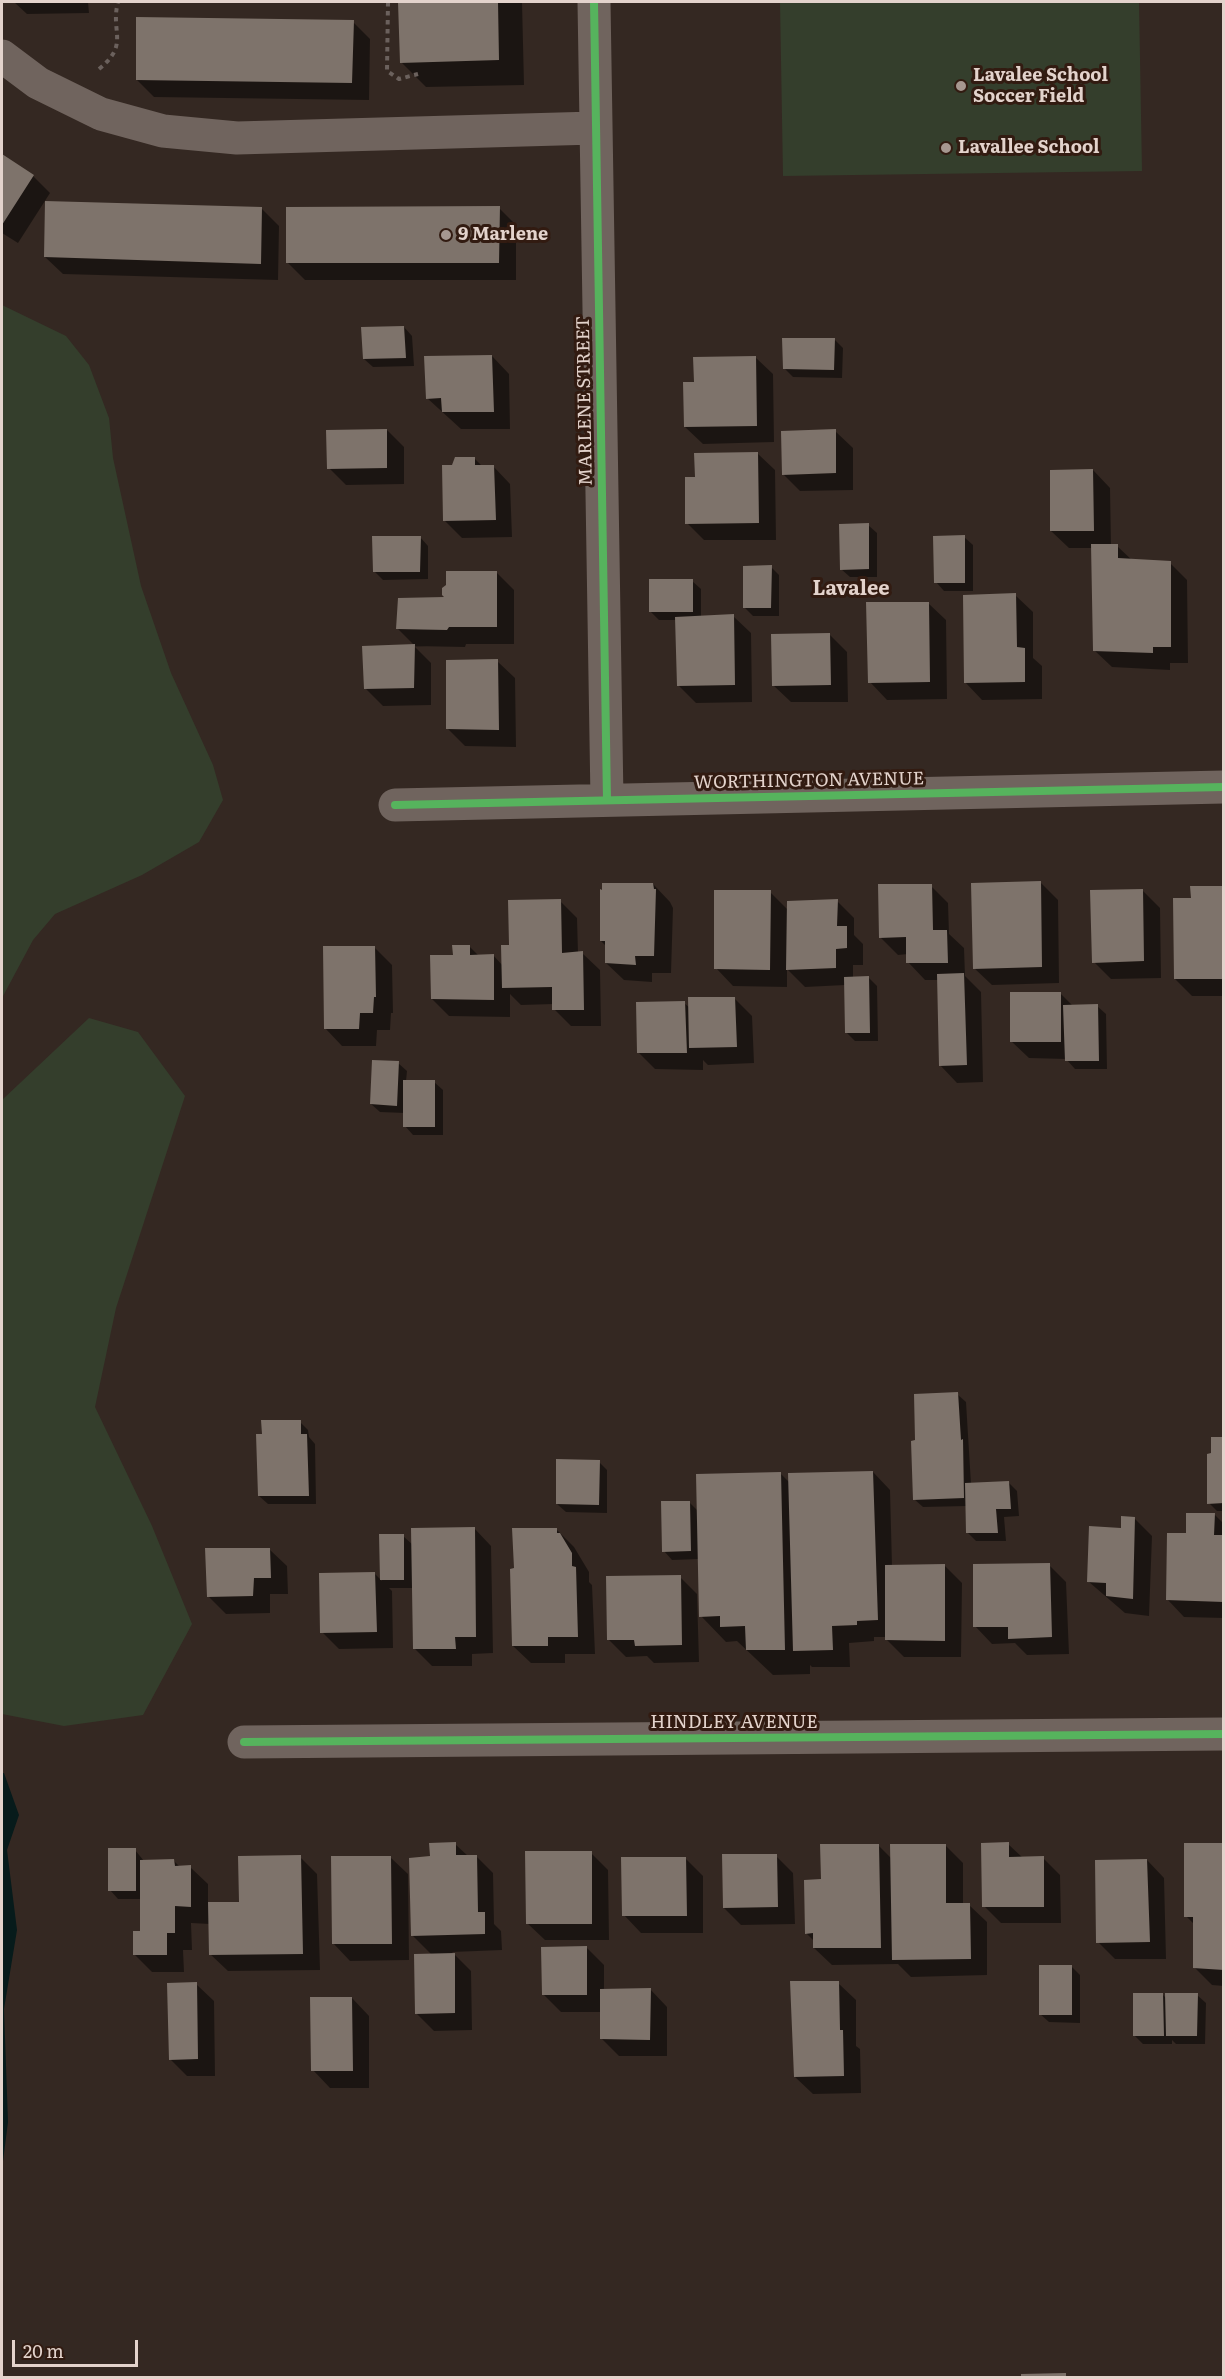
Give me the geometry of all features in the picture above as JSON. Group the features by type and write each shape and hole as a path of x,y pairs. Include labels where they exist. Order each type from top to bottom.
{"street":[{"name":"MARLENE STREET","path":"594,2 607,800"},
{"path":"2,56 38,83 92,110 163,131 237,138 595,128"},
{"name":"WORTHINGTON AVENUE","path":"395,805 1224,787"},
{"name":"HINDLEY AVENUE","path":"244,1742 1224,1734"}],"path":[{"path":"99,69 112,59 118,40 118,2"},
{"path":"388,2 387,71 399,79 418,74"}],"green space":[{"name":"Lavalee School Soccer Field","path":"780,2 1139,2 1142,171 783,176"},
{"path":"2,305 66,336 89,365 109,418 113,458 141,586 171,673 213,765 223,800 199,842 142,875 55,914 33,940 2,998"},
{"path":"89,1018 138,1032 185,1096 116,1308 95,1407 152,1526 192,1624 143,1715 64,1726 2,1714 2,1100"}],"water":[{"path":"2,1773 4,1773 19,1815 7,1850 17,1930 4,2009 8,2122 2,2169"}],"building":[{"path":"398,2 498,2 499,60 400,63"},
{"path":"136,17 354,20 352,83 136,80"},
{"path":"2,154 34,175 2,225"},
{"path":"45,201 262,207 261,264 44,257"},
{"path":"500,206 499,263 286,263 286,207"},
{"path":"404,326 406,358 363,359 361,327"},
{"path":"782,338 835,338 834,370 783,369"},
{"path":"492,355 494,412 442,412 441,398 426,399 424,356"},
{"path":"756,356 757,426 684,427 683,382 694,382 693,357"},
{"path":"387,429 387,468 327,469 326,430"},
{"path":"836,429 836,473 782,475 781,431"},
{"path":"758,452 759,523 685,524 685,477 695,477 694,453"},
{"path":"455,457 475,457 475,465 494,465 496,520 443,521 442,465 452,465"},
{"path":"1093,469 1094,531 1050,531 1050,470"},
{"path":"869,523 869,569 840,570 839,524"},
{"path":"965,535 965,583 934,583 933,536"},
{"path":"372,536 421,536 420,572 373,572"},
{"path":"1091,544 1118,544 1118,558 1171,561 1171,647 1153,647 1153,653 1093,651"},
{"path":"772,565 771,608 743,608 743,566"},
{"path":"446,571 497,571 497,627 449,627 447,630 396,629 398,598 444,597 442,588 446,585"},
{"path":"649,579 693,579 693,612 649,612"},
{"path":"1016,593 1017,647 1025,648 1025,682 964,683 963,595"},
{"path":"866,602 929,602 930,682 868,683"},
{"path":"734,614 735,685 677,686 675,617"},
{"path":"830,633 831,685 772,686 771,634"},
{"path":"415,644 414,688 364,689 362,646"},
{"path":"498,659 499,730 446,729 446,660"},
{"path":"1041,881 1042,967 973,969 971,883"},
{"path":"602,883 653,883 656,889 654,956 635,956 636,965 605,963 605,941 600,941"},
{"path":"878,884 932,884 933,930 947,930 948,963 906,963 906,937 879,938"},
{"path":"1190,886 1223,886 1224,979 1174,979 1173,898 1191,898"},
{"path":"1143,889 1144,961 1092,963 1090,890"},
{"path":"714,890 771,890 770,970 714,969"},
{"path":"561,899 562,953 583,951 584,1010 552,1010 552,987 502,988 501,945 509,945 508,900"},
{"path":"838,899 837,926 847,926 847,948 836,949 836,968 786,970 787,901"},
{"path":"452,945 470,945 470,955 494,954 494,1000 431,999 430,955 453,955"},
{"path":"323,946 375,946 376,997 374,997 373,1013 360,1013 359,1029 324,1029"},
{"path":"964,973 967,1065 939,1066 937,974"},
{"path":"869,976 870,1033 845,1033 844,977"},
{"path":"1010,992 1061,992 1061,1042 1010,1042"},
{"path":"688,997 735,997 737,1047 689,1048"},
{"path":"685,1001 687,1053 637,1053 636,1002"},
{"path":"1098,1004 1099,1061 1065,1061 1063,1005"},
{"path":"372,1060 399,1061 397,1106 370,1104"},
{"path":"403,1080 435,1080 435,1127 403,1127"},
{"path":"958,1392 961,1440 963,1439 964,1498 913,1500 911,1441 915,1440 914,1394"},
{"path":"261,1420 301,1420 301,1434 307,1434 309,1496 258,1496 256,1434 262,1434"},
{"path":"1211,1437 1224,1437 1224,1503 1207,1504 1207,1454 1211,1453"},
{"path":"556,1459 600,1460 599,1505 556,1504"},
{"path":"873,1471 878,1620 857,1621 857,1625 832,1626 833,1650 793,1651 788,1473"},
{"path":"781,1472 785,1650 746,1650 745,1626 720,1627 720,1616 699,1617 696,1474"},
{"path":"1009,1481 1011,1509 996,1509 998,1533 966,1533 965,1483"},
{"path":"661,1501 690,1501 691,1551 662,1552"},
{"path":"1186,1513 1215,1513 1214,1535 1224,1535 1224,1602 1166,1600 1167,1533 1186,1533"},
{"path":"1121,1516 1135,1517 1133,1599 1106,1596 1106,1583 1087,1582 1089,1526 1121,1528"},
{"path":"475,1527 476,1637 455,1637 456,1649 413,1649 411,1528"},
{"path":"512,1528 557,1528 557,1533 560,1533 572,1553 572,1566 576,1567 578,1637 548,1637 548,1646 512,1646 510,1569 514,1568"},
{"path":"379,1534 404,1534 404,1580 380,1580"},
{"path":"205,1548 270,1548 271,1578 254,1578 253,1596 207,1597"},
{"path":"1050,1563 1052,1637 1008,1639 1008,1627 973,1627 973,1564"},
{"path":"945,1564 945,1641 885,1640 885,1565"},
{"path":"375,1572 377,1632 320,1633 319,1573"},
{"path":"681,1575 682,1645 635,1646 634,1640 607,1640 606,1576"},
{"path":"456,1842 456,1855 477,1855 478,1912 485,1912 485,1934 411,1936 409,1858 430,1856 429,1843"},
{"path":"1009,1842 1009,1857 1044,1856 1044,1907 982,1907 981,1843"},
{"path":"1184,1843 1224,1843 1224,1970 1193,1968 1193,1917 1184,1917"},
{"path":"820,1844 879,1844 881,1948 813,1948 813,1933 805,1934 804,1880 821,1879"},
{"path":"890,1844 946,1844 946,1903 970,1903 971,1959 892,1960"},
{"path":"108,1848 136,1848 136,1891 108,1891"},
{"path":"525,1851 592,1851 592,1924 526,1924"},
{"path":"722,1854 777,1854 778,1907 723,1908"},
{"path":"301,1855 303,1954 209,1955 208,1902 239,1902 238,1856"},
{"path":"331,1856 391,1856 392,1944 332,1944"},
{"path":"621,1857 686,1857 687,1916 622,1916"},
{"path":"174,1859 175,1866 191,1865 191,1907 175,1906 175,1933 167,1933 167,1955 133,1955 133,1931 140,1931 140,1860"},
{"path":"1147,1859 1150,1942 1096,1943 1095,1860"},
{"path":"587,1946 587,1995 542,1995 541,1947"},
{"path":"455,1953 455,2013 415,2014 414,1954"},
{"path":"1039,1965 1072,1965 1072,2015 1039,2015"},
{"path":"790,1981 839,1981 844,2076 794,2077"},
{"path":"197,1982 198,2059 169,2060 167,1983"},
{"path":"651,1988 650,2040 600,2039 600,1989"},
{"path":"1133,1993 1163,1993 1164,2036 1133,2036"},
{"path":"1165,1993 1198,1993 1197,2036 1166,2036"},
{"path":"310,1997 352,1997 353,2071 311,2071"},
{"path":"1066,2373 1066,2378 1021,2378 1021,2374"}],"cycle path":[{"path":"594,2 607,800"},
{"path":"395,805 1224,787"},
{"path":"244,1742 1224,1734"}],"place":[{"name":"Lavalee School Soccer Field","path":"961,86"},
{"name":"Lavallee School","path":"946,148"},
{"name":"9 Marlene","path":"446,235"}],"district":[{"name":"Lavalee","path":"851,589"}]}
